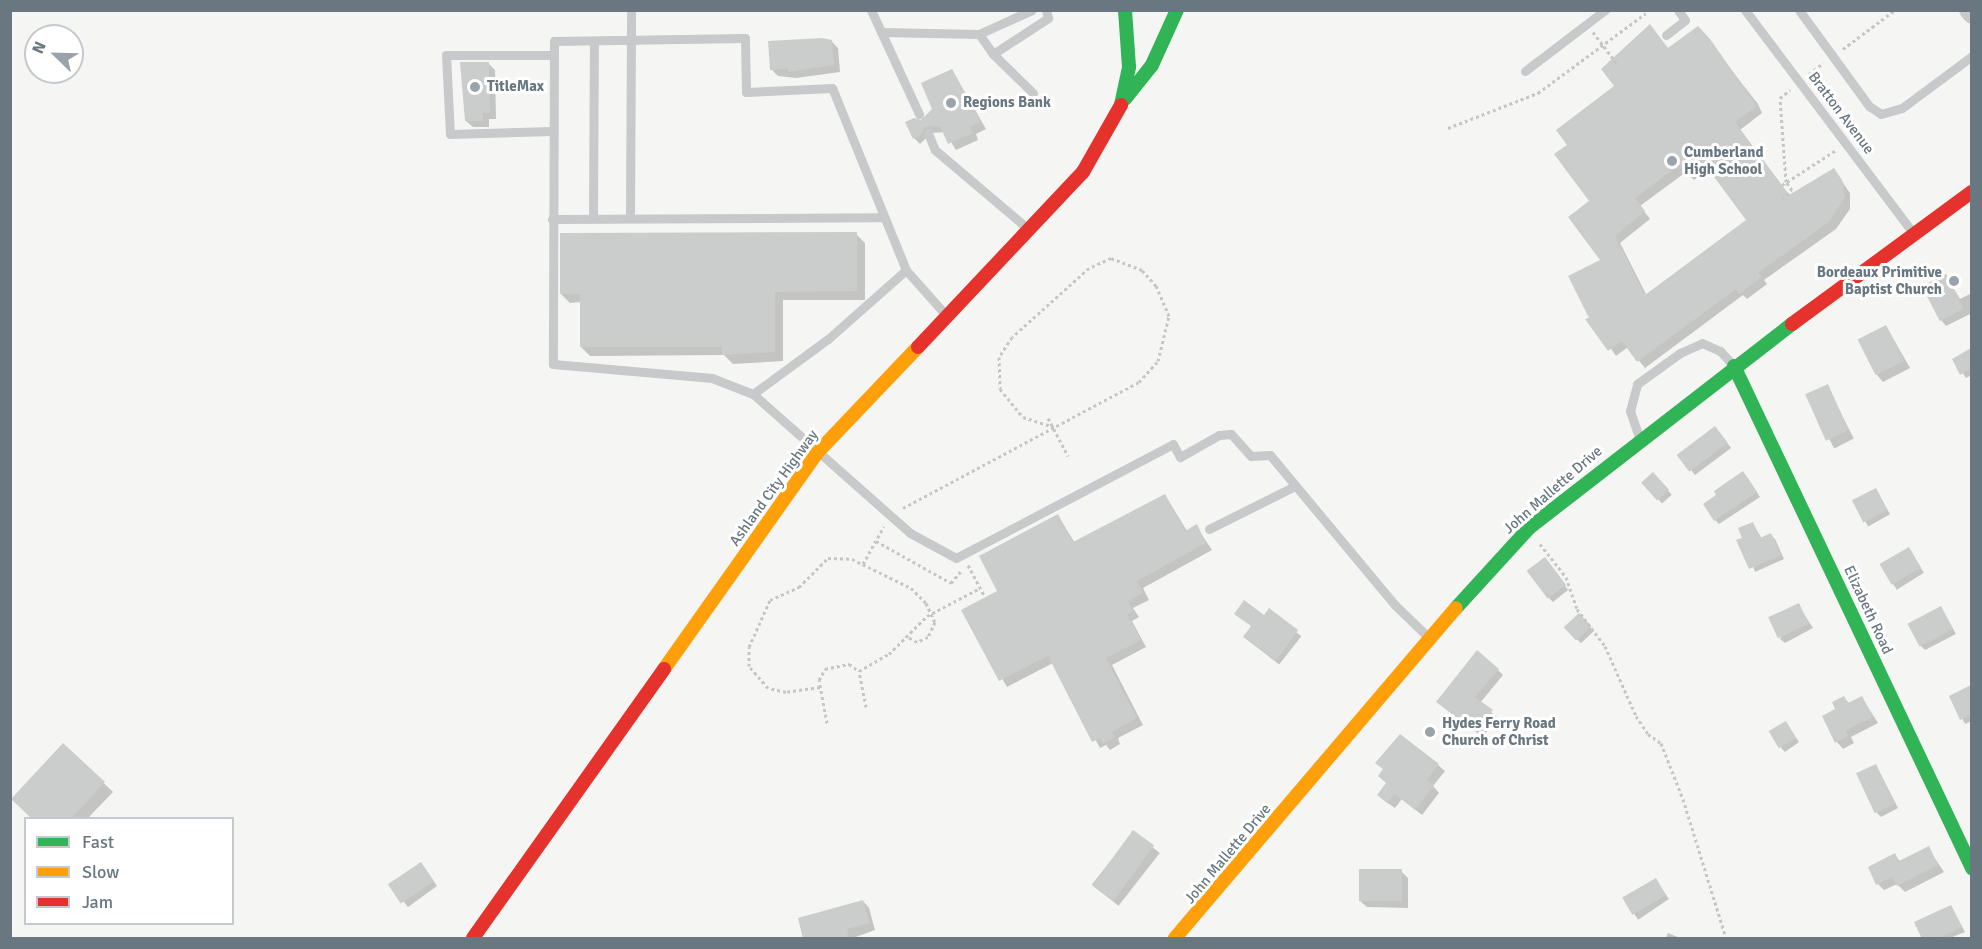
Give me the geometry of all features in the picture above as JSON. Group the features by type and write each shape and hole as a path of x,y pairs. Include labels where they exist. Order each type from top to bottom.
{"street":[{"path":"1122,103 1152,65 1177,10"},
{"path":"1968,10 1971,15"},
{"name":"Ashland City Highway","path":"473,939 816,454 945,314 1083,172 1122,103 1129,67 1128,29 1119,14"},
{"name":"John Mallette Drive","path":"1175,939 1430,639 1529,528 1734,366 1971,192"},
{"name":"Elizabeth Road","path":"1734,366 1971,868"}],"lane":[{"path":"630,218 631,10"},
{"path":"871,10 919,114"},
{"path":"881,32 979,34 1032,10"},
{"path":"993,54 1048,18 1046,10"},
{"path":"1525,71 1605,10"},
{"path":"1666,35 1685,21 1678,10"},
{"name":"Bratton Avenue","path":"1745,10 1913,233"},
{"path":"1799,10 1869,106 1881,114 1902,108 1971,56"},
{"path":"979,34 993,54 1033,93"},
{"path":"945,314 906,270 832,88 746,92 745,38 631,43 554,41 553,364 712,378 753,394 816,454 910,533 956,558 965,559 1173,444 1180,457 1219,435 1231,434 1251,456 1270,455 1395,604 1430,639"},
{"path":"593,218 594,43"},
{"path":"552,131 450,134 446,55 554,55"},
{"path":"928,133 935,150 1029,229"},
{"path":"552,219 883,217"},
{"path":"753,394 828,339 906,270"},
{"path":"1640,439 1630,411 1637,384 1680,353 1702,343 1720,351 1734,366"},
{"path":"1209,528 1296,486"}],"path":[{"path":"1448,128 1538,93 1646,13"},
{"path":"1587,24 1617,64"},
{"path":"1782,185 1845,144"},
{"path":"903,508 1139,382 1158,361 1169,316 1156,286 1142,270 1111,258 1089,268 1012,337 999,357 1000,389 1023,417 1053,427"},
{"path":"1048,418 1068,456"},
{"path":"863,564 885,524"},
{"path":"1529,528 1566,577 1577,609 1605,646 1636,716 1648,734 1661,743 1683,799 1726,939"},
{"path":"876,541 951,583 965,559"},
{"path":"820,687 786,692 768,688 749,666 749,647 770,600 799,586 828,558 852,559 911,588 932,614 935,622 928,637 917,642 906,636"},
{"path":"965,559 984,595"},
{"path":"859,671 889,654 932,614 980,588"},
{"path":"826,723 819,680 825,669 849,664 859,671 866,707"}],"building":[{"path":"1650,24 1668,48 1698,26 1710,39 1757,106 1735,122 1789,195 1834,168 1842,180 1845,197 1829,222 1758,273 1762,277 1739,294 1736,289 1637,362 1622,341 1608,351 1585,319 1589,318 1568,276 1600,260 1568,217 1589,201 1554,154 1567,145 1556,130 1614,86 1601,69","holes":["1703,162 1746,220 1645,295 1615,236 1645,211 1635,198 1679,165 1686,175"]},
{"path":"822,38 832,40 834,65 788,72 788,69 770,70 768,41"},
{"name":"TitleMax","path":"460,62 489,62 490,113 483,113 483,121 465,121"},
{"name":"Regions Bank","path":"952,69 981,122 970,127 973,133 948,144 940,126 925,127 922,134 913,139 905,122 914,118 921,120 932,109 921,83"},
{"path":"857,232 857,291 775,292 775,352 722,355 722,347 580,347 580,294 560,294 560,233"},
{"path":"1946,274 1964,309 1940,321 1922,286"},
{"path":"1886,325 1904,361 1876,375 1857,340"},
{"path":"1971,348 1971,369 1960,375 1952,359"},
{"path":"1828,384 1849,431 1826,441 1805,394"},
{"path":"1715,426 1728,443 1689,472 1677,455"},
{"path":"1743,471 1757,492 1714,521 1703,504 1716,495 1714,491"},
{"path":"1653,472 1669,490 1657,501 1641,483"},
{"path":"1876,488 1887,510 1863,523 1852,500"},
{"path":"1165,494 1185,531 1197,524 1206,543 1137,581 1143,593 1128,601 1133,611 1127,614 1141,640 1106,658 1137,718 1112,732 1115,737 1103,744 1100,738 1092,742 1048,656 999,681 961,610 997,591 979,556 1058,514 1073,542"},
{"path":"1753,522 1760,538 1771,533 1781,555 1749,569 1736,540 1742,538 1738,528"},
{"path":"1909,547 1921,568 1892,585 1880,564"},
{"path":"1545,557 1566,585 1548,599 1527,571"},
{"path":"1244,600 1264,615 1269,608 1298,630 1276,661 1243,637 1251,626 1234,614"},
{"path":"1799,603 1809,624 1778,638 1768,617"},
{"path":"1941,606 1953,629 1920,647 1907,624"},
{"path":"1579,613 1591,626 1576,640 1564,627"},
{"path":"1477,650 1499,669 1475,697 1493,710 1476,732 1436,702"},
{"path":"1971,685 1971,715 1960,720 1949,696"},
{"path":"1844,696 1848,703 1862,696 1873,717 1846,730 1848,736 1835,743 1822,716 1835,709 1832,702"},
{"path":"1786,721 1796,738 1779,748 1769,731"},
{"path":"1400,734 1439,764 1427,780 1434,785 1415,810 1395,794 1387,803 1377,795 1386,783 1378,776 1383,769 1375,763"},
{"path":"63,743 105,782 73,817 30,817 11,799"},
{"path":"1876,764 1895,804 1875,813 1856,773"},
{"path":"1133,830 1154,845 1113,901 1092,886"},
{"path":"1929,846 1938,865 1897,886 1892,877 1876,885 1868,867 1895,853 1899,861"},
{"path":"421,862 434,881 401,903 388,884"},
{"path":"1359,869 1402,869 1402,901 1359,901"},
{"path":"1656,878 1666,895 1632,915 1622,898"},
{"path":"863,900 870,923 847,929 849,939 803,939 798,918"},
{"path":"1951,905 1962,927 1937,939 1922,939 1914,922"}],"traffic: fast":[{"path":"1121,105 1129,67 1125,10"},
{"path":"1125,99 1152,65 1177,10"},
{"path":"1456,608 1529,528 1792,324"},
{"path":"1734,366 1972,868"}],"traffic: slow":[{"path":"664,669 816,454 918,347"},
{"path":"1175,938 1456,608"}],"traffic: jam":[{"path":"918,347 1083,172 1121,105"},
{"path":"1792,324 1972,192"},
{"path":"473,938 664,669"}],"place":[{"name":"TitleMax","path":"475,87"},
{"name":"Regions Bank","path":"951,103"},
{"name":"Cumberland High School","path":"1672,161"},
{"name":"Bordeaux Primitive Baptist Church","path":"1954,281"},
{"name":"Hydes Ferry Road Church of Christ","path":"1430,732"}]}
